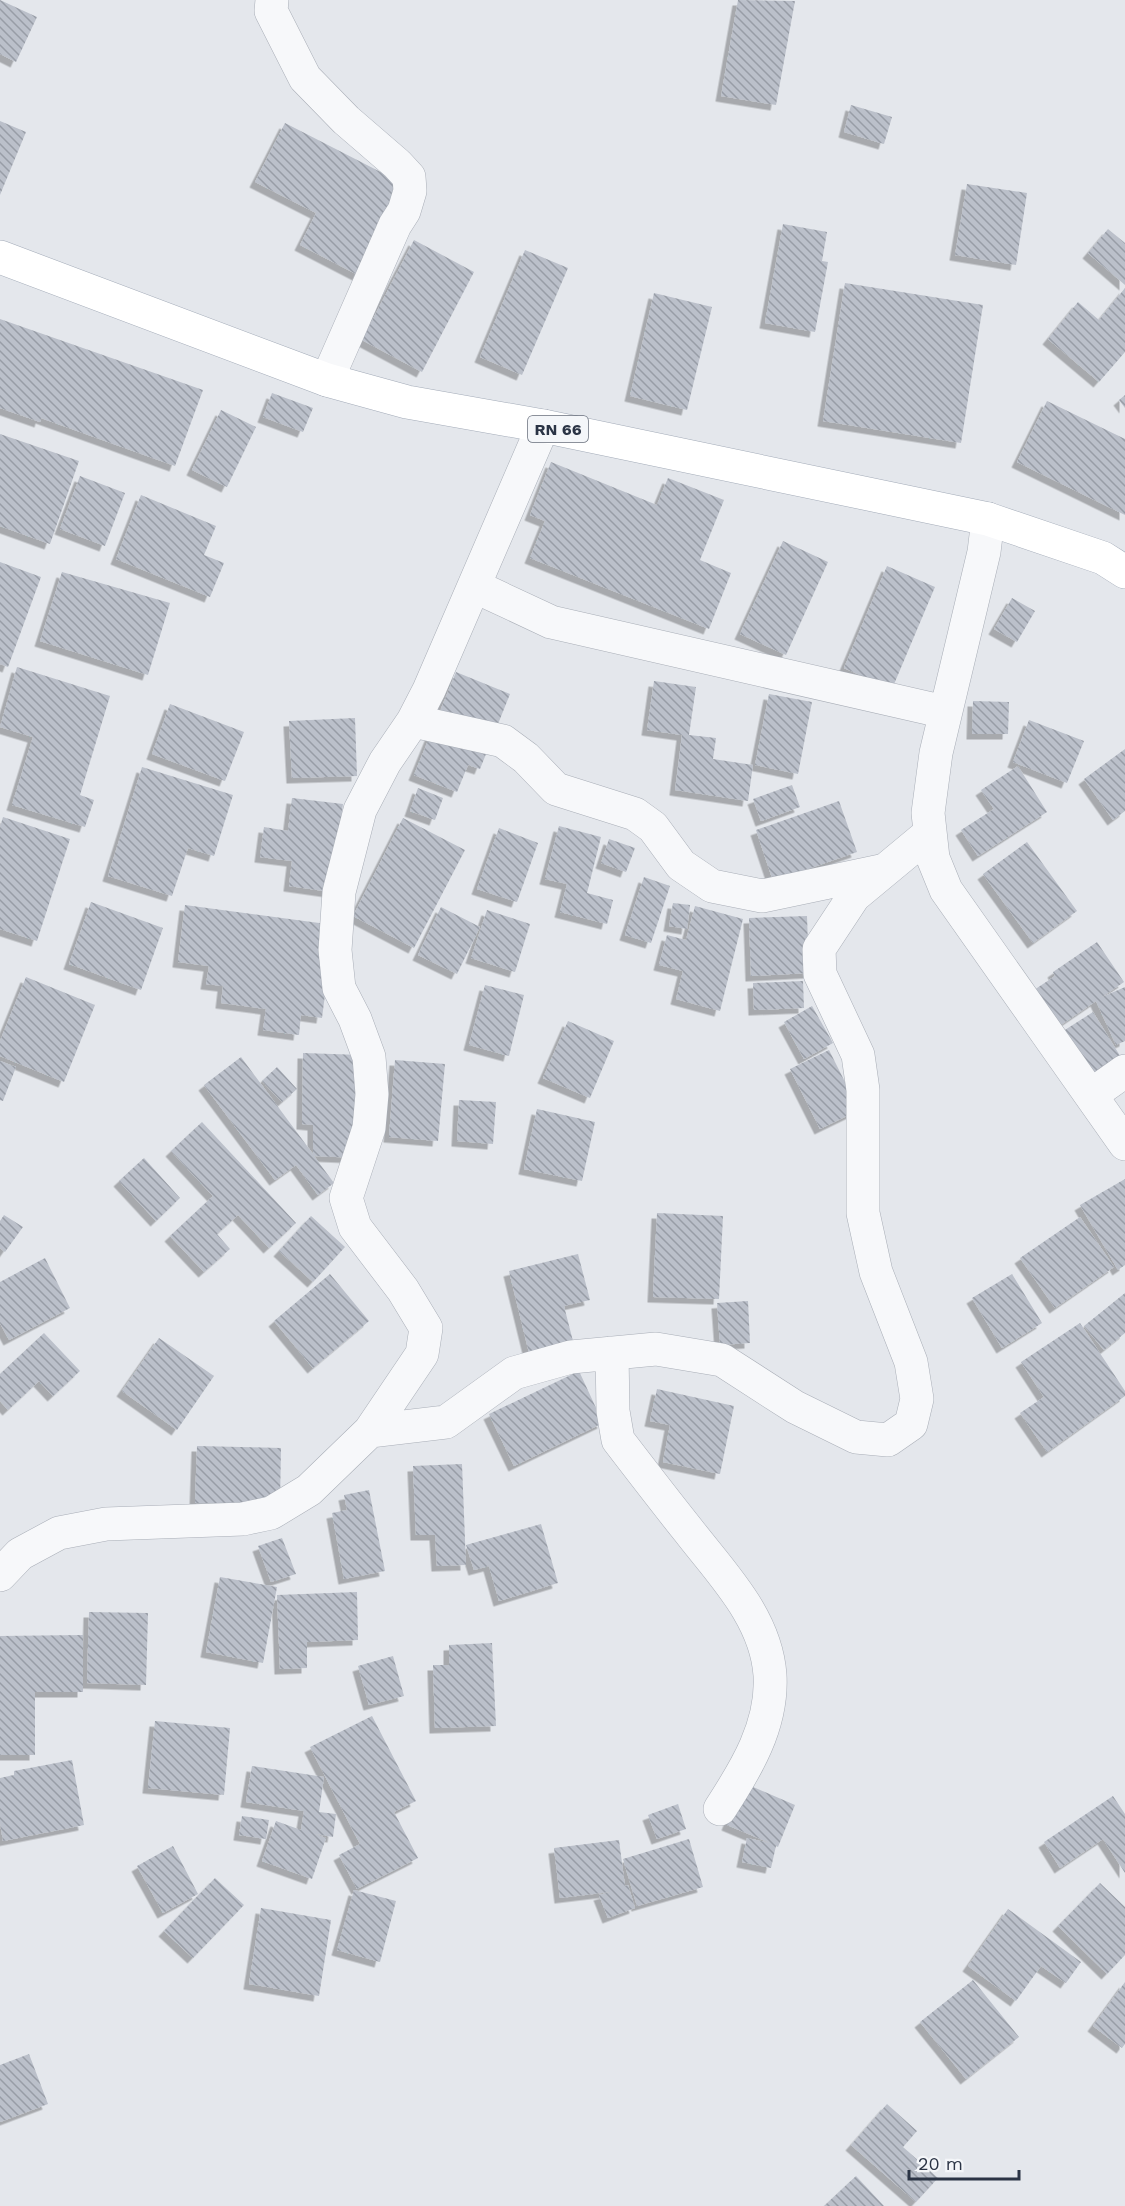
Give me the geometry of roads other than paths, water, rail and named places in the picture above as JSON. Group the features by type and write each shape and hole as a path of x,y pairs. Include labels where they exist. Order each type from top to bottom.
{"main road":[{"name":"RN 66","path":"0,257 327,380 407,402 543,426 988,519 1104,558 1125,572"}],"street":[{"path":"272,0 271,11 305,78 346,120 398,164 409,177 410,191 404,211 395,225 327,380"},
{"path":"7,1556 59,1533 106,1524 243,1519 271,1513 309,1490 370,1431 423,1354 426,1328 403,1290 355,1227 346,1198 369,1128 372,1094 369,1056 355,1019 339,988 335,950 339,892 360,810 385,762 413,721 543,426"},
{"path":"988,519 984,552 936,753 928,813 933,858 946,890 1125,1144"},
{"path":"474,586 551,622 945,712"},
{"path":"413,721 503,741 526,758 556,789 635,814 653,827 681,865 712,886 762,896 886,870"},
{"path":"370,1431 446,1422 514,1373 571,1357 656,1349 722,1360 795,1407 856,1437 888,1440 911,1424 917,1399 911,1362 876,1272 863,1213 863,1090 858,1055 820,974 819,949 854,896 930,833"},
{"path":"1091,1095 1125,1071"},
{"path":"612,1353 613,1411 618,1440 746,1605 763,1643 770,1675 767,1711 751,1761 720,1809"}]}
